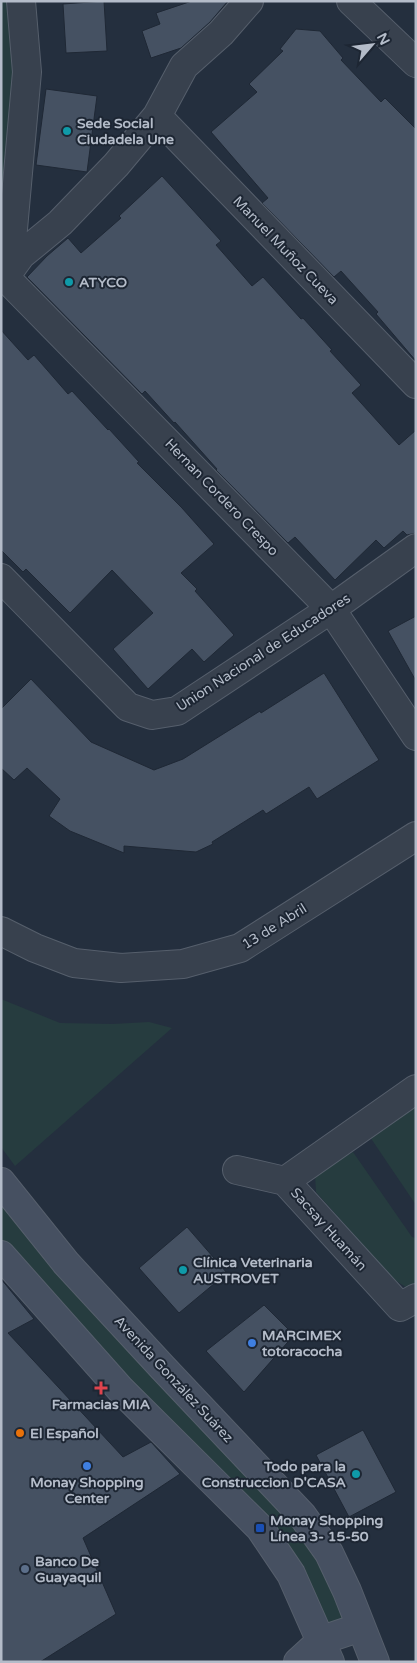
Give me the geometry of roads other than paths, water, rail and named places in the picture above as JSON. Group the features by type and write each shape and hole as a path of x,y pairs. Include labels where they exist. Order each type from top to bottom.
{"main road":[{"name":"Avenida González Suárez","path":"1,1182 66,1263 302,1515 329,1553 347,1591 375,1662"},
{"path":"1,1255 121,1390 260,1528 291,1574 326,1651"},
{"path":"298,1662 326,1651 361,1627"}],"street":[{"path":"3,279 13,229 27,72 21,1"},
{"path":"3,279 21,256 60,223 116,165 157,116 184,66 221,33 249,1"},
{"path":"351,1 416,63"},
{"name":"Manuel Muñoz Cueva","path":"157,116 416,384"},
{"name":"Hernan Cordero Crespo","path":"3,279 331,608 416,736"},
{"name":"Union Nacional de Educadores","path":"1,578 128,707 152,715 177,711 331,608 416,548"},
{"name":"13 de Abril","path":"1,931 35,948 74,963 120,968 183,964 240,948 416,836"},
{"name":"Sacsay Huamán","path":"408,1302 285,1181 416,1089"},
{"path":"237,1170 285,1181"}],"place":[{"name":"Sede Social Ciudadela Une","path":"67,131"},
{"name":"ATYCO","path":"69,282"},
{"name":"Clínica Veterinaria AUSTROVET","path":"183,1270"},
{"name":"MARCIMEX totoracocha","path":"252,1343"},
{"name":"Farmacias MIA","path":"101,1388"},
{"name":"El Español","path":"20,1433"},
{"name":"Monay Shopping Center","path":"87,1466"},
{"name":"Todo para la Construccion D'CASA","path":"356,1474"},
{"name":"Monay Shopping Línea 3- 15-50","path":"260,1528"},
{"name":"Banco De Guayaquil","path":"25,1569"}]}
